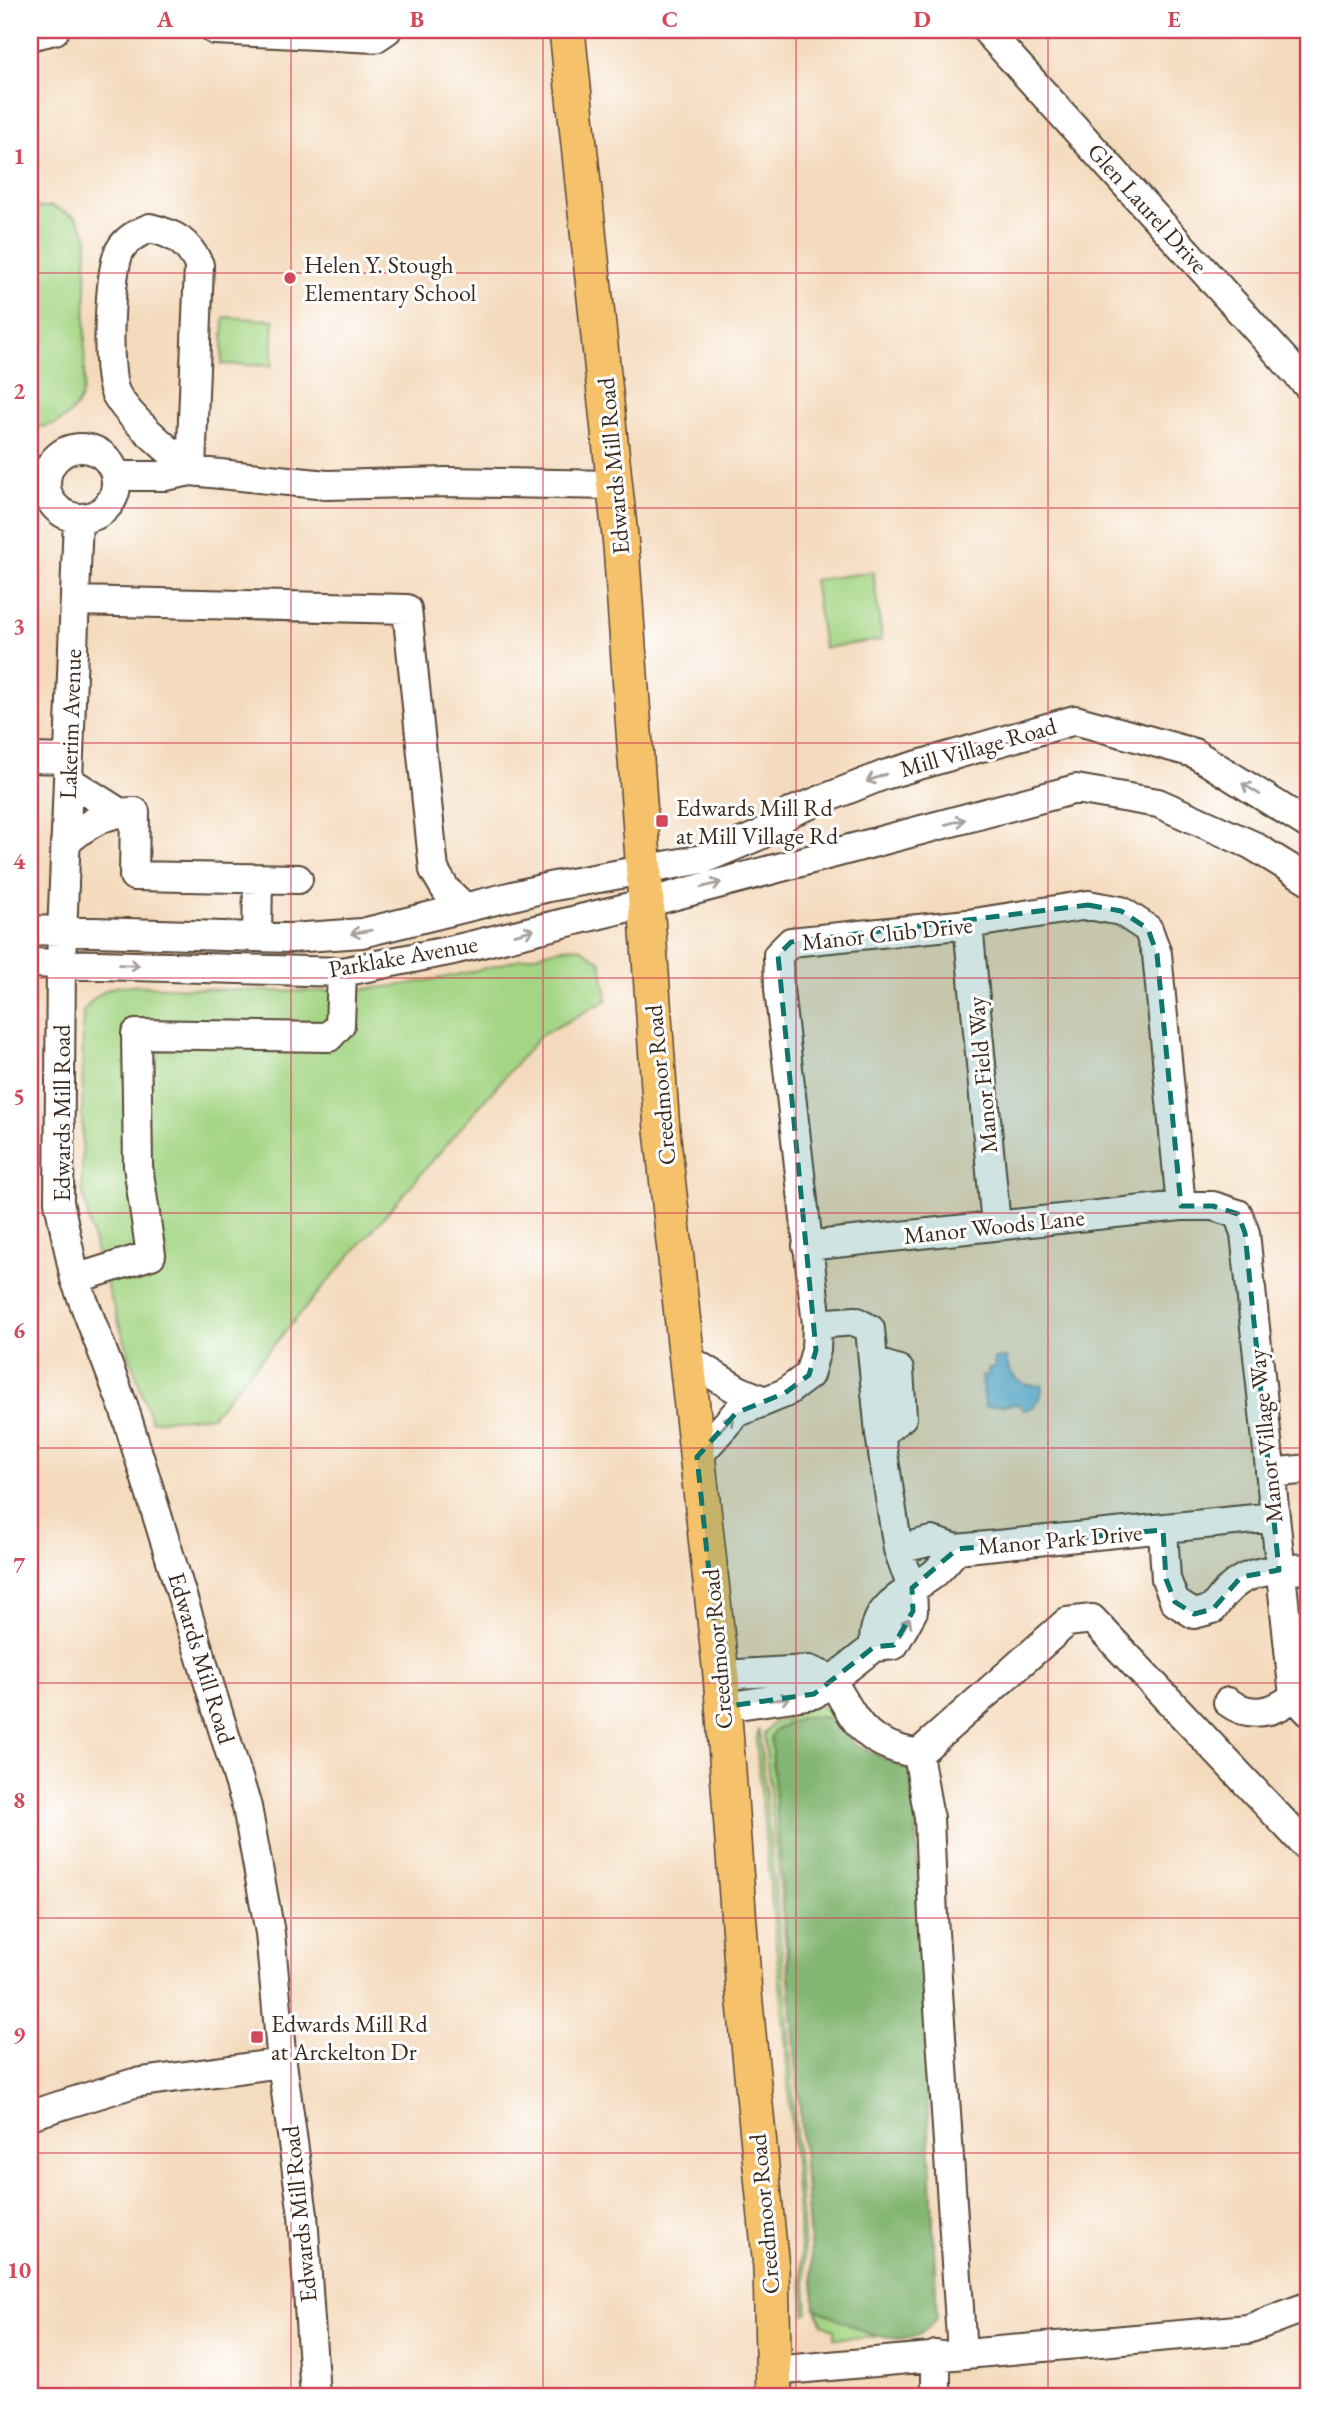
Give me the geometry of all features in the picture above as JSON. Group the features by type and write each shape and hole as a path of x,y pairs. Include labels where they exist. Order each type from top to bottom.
{"main road":[{"name":"Edwards Mill Road","path":"567,30 615,485 646,902"},
{"name":"Creedmoor Road","path":"646,902 662,1129 722,1691 744,1993 771,2268 774,2384"}],"street":[{"path":"30,36 55,30"},
{"path":"215,30 375,38 387,30"},
{"name":"Glen Laurel Drive","path":"986,30 1309,387"},
{"path":"150,228 170,232 190,245 200,265 191,471 124,405 114,392 110,371 114,271 120,250 134,234 150,228"},
{"path":"86,448 105,457 115,476 114,494 104,509 78,518 66,515 50,499 40,463 65,451 86,448"},
{"path":"115,476 165,476 191,471 327,485 448,482 615,485"},
{"name":"Lakerim Avenue","path":"62,931 78,518"},
{"path":"75,601 407,609 434,870 446,890 464,907"},
{"name":"Mill Village Road","path":"642,868 703,859 760,835 791,812 884,775 1075,720 1194,753 1309,825"},
{"path":"30,758 68,769 117,811"},
{"path":"646,902 1076,789 1157,803 1252,845 1309,880"},
{"path":"65,843 85,827 117,811 135,812 134,876 298,880"},
{"name":"Parklake Avenue","path":"30,929 291,938 362,933 407,920 642,868"},
{"path":"407,920 423,897 434,870"},
{"path":"257,937 258,880"},
{"name":"Parklake Avenue","path":"30,963 342,972 453,950 646,902"},
{"name":"Manor Club Drive","path":"697,1457 736,1413 762,1400 785,1393 808,1375 816,1350 817,1324 779,989 778,955 792,942 968,924 1088,905 1121,911 1147,929 1157,954 1181,1206"},
{"name":"Manor Field Way","path":"968,924 996,1225"},
{"name":"Edwards Mill Road","path":"62,931 59,1202 75,1279 124,1408 241,1784 270,1933 282,2063 303,2215 315,2396"},
{"path":"75,1279 151,1255 138,1166 136,1034 329,1037 340,1024 342,972"},
{"name":"Manor Woods Lane","path":"807,1246 1181,1206"},
{"name":"Manor Village Way","path":"1181,1206 1213,1206 1238,1214 1245,1233 1279,1570 1302,1704"},
{"path":"817,1324 855,1321 870,1329 873,1362 899,1370 902,1417 880,1434 898,1549 912,1588"},
{"path":"686,1359 738,1390 762,1400"},
{"path":"1270,1473 1309,1469"},
{"name":"Manor Park Drive","path":"898,1549 932,1541 957,1549 1273,1517"},
{"name":"Manor Park Drive","path":"1163,1530 1166,1579 1175,1602 1194,1614 1213,1609 1225,1590 1241,1577 1309,1568"},
{"name":"Manor Park Drive","path":"722,1691 814,1694 874,1647 873,1630 892,1599 935,1573 957,1549"},
{"path":"918,1755 1067,1622 1092,1619 1309,1849"},
{"path":"831,1679 859,1726 875,1741 918,1755"},
{"path":"1228,1702 1239,1710 1257,1712 1302,1704"},
{"path":"918,1755 931,1841 949,2354 936,2396"},
{"path":"30,2115 134,2083 282,2063"},
{"path":"774,2384 949,2354 1248,2329 1309,2305"}],"highlighted area":[{"path":"1088,905 1121,911 1148,929 1157,954 1181,1206 1213,1206 1238,1214 1245,1233 1279,1570 1241,1577 1213,1609 1194,1614 1175,1602 1166,1579 1163,1530 957,1549 912,1588 913,1611 894,1645 874,1647 814,1694 723,1707 697,1457 736,1413 785,1393 809,1375 816,1350 778,955 791,942"}],"green space":[{"path":"51,206 76,217 87,235 84,385 78,403 66,418 40,427 30,426 30,209"},
{"path":"224,317 274,320 272,366 222,364"},
{"path":"873,572 882,640 824,648 814,580"},
{"path":"579,947 601,962 607,1000 540,1036 212,1416 151,1421 96,1253 82,1189 83,1012 92,1001 110,988 130,985 290,991 389,987 463,973 561,948"},
{"path":"812,1704 826,1708 841,1724 827,1717 771,1737 797,2058 764,1733 773,1723 787,1719 785,1711"},
{"path":"802,1717 827,1717 841,1724 856,1745 908,1770 914,1780 937,2317 925,2330 911,2337 878,2336 815,2308 771,1737 775,1730"},
{"path":"759,1729 787,2007 808,2313 805,2315 784,2026 756,1741"},
{"path":"815,2308 877,2338 834,2338 834,2330 823,2324"}],"water":[{"path":"1006,1358 1010,1371 1018,1380 1028,1385 1042,1385 1040,1398 1033,1407 1024,1410 1018,1404 985,1407 982,1376 989,1375 988,1368 995,1367 994,1359"}],"place":[{"name":"Helen Y. Stough Elementary School","path":"290,278"},
{"name":"Edwards Mill Rd at Mill Village Rd","path":"662,821"},
{"name":"Edwards Mill Rd at Arckelton Dr","path":"257,2037"}]}
